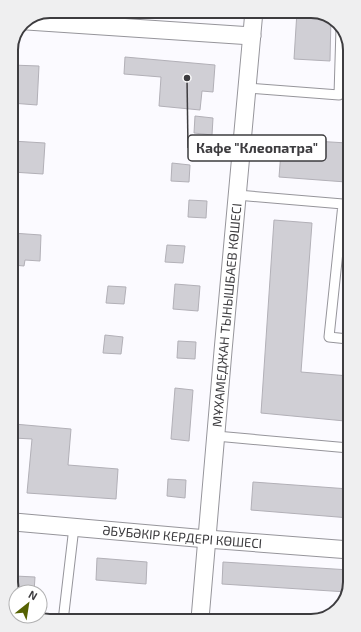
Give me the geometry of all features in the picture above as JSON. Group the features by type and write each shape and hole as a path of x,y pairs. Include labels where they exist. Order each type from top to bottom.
{"street":[{"name":"МҰХАМЕДЖАН ТЫНЫШБАЕВ КӨШЕСІ","path":"200,614 253,18"},
{"path":"35,22 252,36"},
{"name":"ӘБУБӘКІР КЕРДЕРІ КӨШЕСІ","path":"18,522 343,549"}],"lane":[{"path":"247,88 343,93 341,40"},
{"path":"237,195 343,204 329,337 343,338"},
{"path":"216,436 343,447"},
{"path":"64,614 74,527"}],"building":[{"path":"297,18 313,18 331,25 330,61 294,59"},
{"path":"125,57 215,65 213,92 202,91 200,110 159,106 161,77 124,74"},
{"path":"18,65 39,66 37,105 18,104"},
{"path":"195,116 213,118 212,135 194,133"},
{"path":"282,139 343,143 343,182 279,177"},
{"path":"18,141 45,143 43,174 18,172"},
{"path":"172,163 190,165 189,182 171,181"},
{"path":"189,200 207,201 206,218 188,217"},
{"path":"274,220 312,223 301,372 343,376 343,421 261,413"},
{"path":"18,233 41,235 40,261 25,260 24,266 18,265"},
{"path":"167,245 185,246 183,263 165,262"},
{"path":"175,284 200,286 198,311 173,309"},
{"path":"108,286 126,287 124,304 106,303"},
{"path":"105,335 123,337 121,354 103,353"},
{"path":"178,341 196,342 195,359 177,358"},
{"path":"175,388 193,390 189,441 171,439"},
{"path":"18,424 71,429 68,465 118,469 116,499 27,493 32,439 18,438"},
{"path":"168,479 186,480 185,498 167,496"},
{"path":"253,482 343,489 343,517 251,510"},
{"path":"97,558 147,562 146,584 96,580"},
{"path":"223,562 343,570 341,592 222,584"},
{"path":"18,576 35,577 35,584 18,584"}],"place":[{"name":"Кафе \"Клеопатра\"","path":"187,78"}]}
